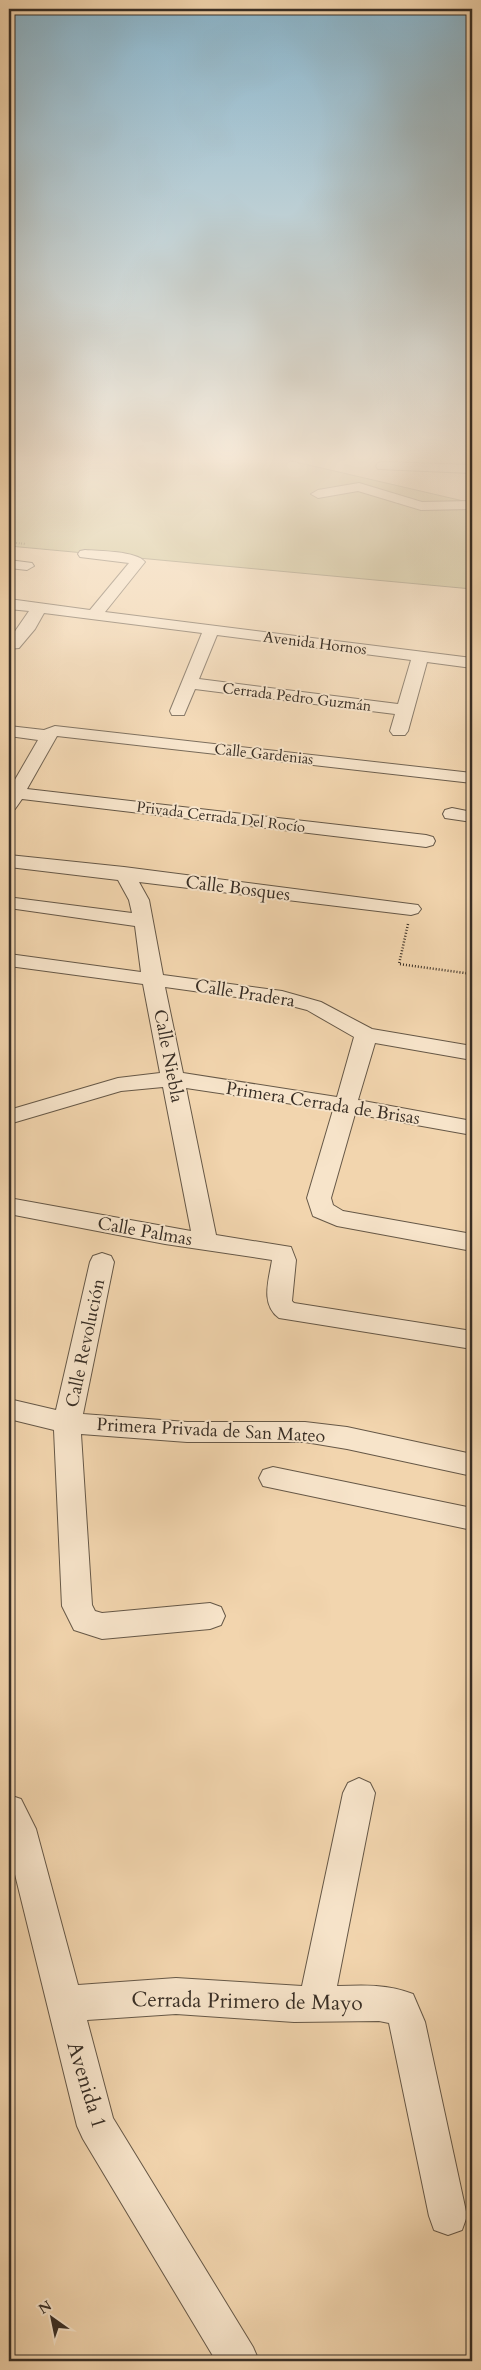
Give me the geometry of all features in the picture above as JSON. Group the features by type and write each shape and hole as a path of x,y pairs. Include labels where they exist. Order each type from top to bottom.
{"street":[{"path":"94,615 131,571"},
{"name":"Avenida Hornos","path":"9,604 472,663"},
{"path":"13,645 29,626 39,608"},
{"path":"9,623 29,626"},
{"path":"178,711 211,630"},
{"path":"398,731 420,657"},
{"name":"Cerrada Pedro Guzmán","path":"190,683 405,710"},
{"name":"Calle Gardenias","path":"9,731 472,778"},
{"path":"13,799 52,734"},
{"name":"Privada Cerrada Del Rocío","path":"13,799 426,840"},
{"path":"452,814 472,817"},
{"name":"Calle Bosques","path":"9,861 124,873 411,909"},
{"name":"Calle Niebla","path":"124,873 139,900 144,921 205,1242"},
{"path":"15,904 144,921"},
{"name":"Calle Pradera","path":"9,960 282,997 314,1006 366,1035 472,1054"},
{"path":"366,1035 319,1198 322,1210 337,1218 472,1242"},
{"name":"Primera Cerrada de Brisas","path":"9,1117 118,1085 138,1081 174,1079 345,1105 472,1128"},
{"name":"Calle Palmas","path":"9,1206 205,1242 282,1253 284,1260 280,1302 282,1307 288,1311 472,1340"},
{"name":"Calle Revolución","path":"102,1262 67,1423 77,1606 85,1621 102,1626 210,1616"},
{"name":"Primera Privada de San Mateo","path":"9,1409 67,1423 186,1432 305,1432 347,1438 472,1465"},
{"path":"273,1478 472,1519"},
{"path":"316,2003 359,1793"},
{"name":"Avenida 1","path":"9,1810 20,1829 96,2126 239,2361"},
{"name":"Cerrada Primero de Mayo","path":"65,2004 176,1996 294,2004 379,2003 400,2007 406,2022 448,2216"}],"path":[{"path":"411,909 398,964 472,974"}],"shaded area":[{"path":"274,571 472,571 472,589"}]}
